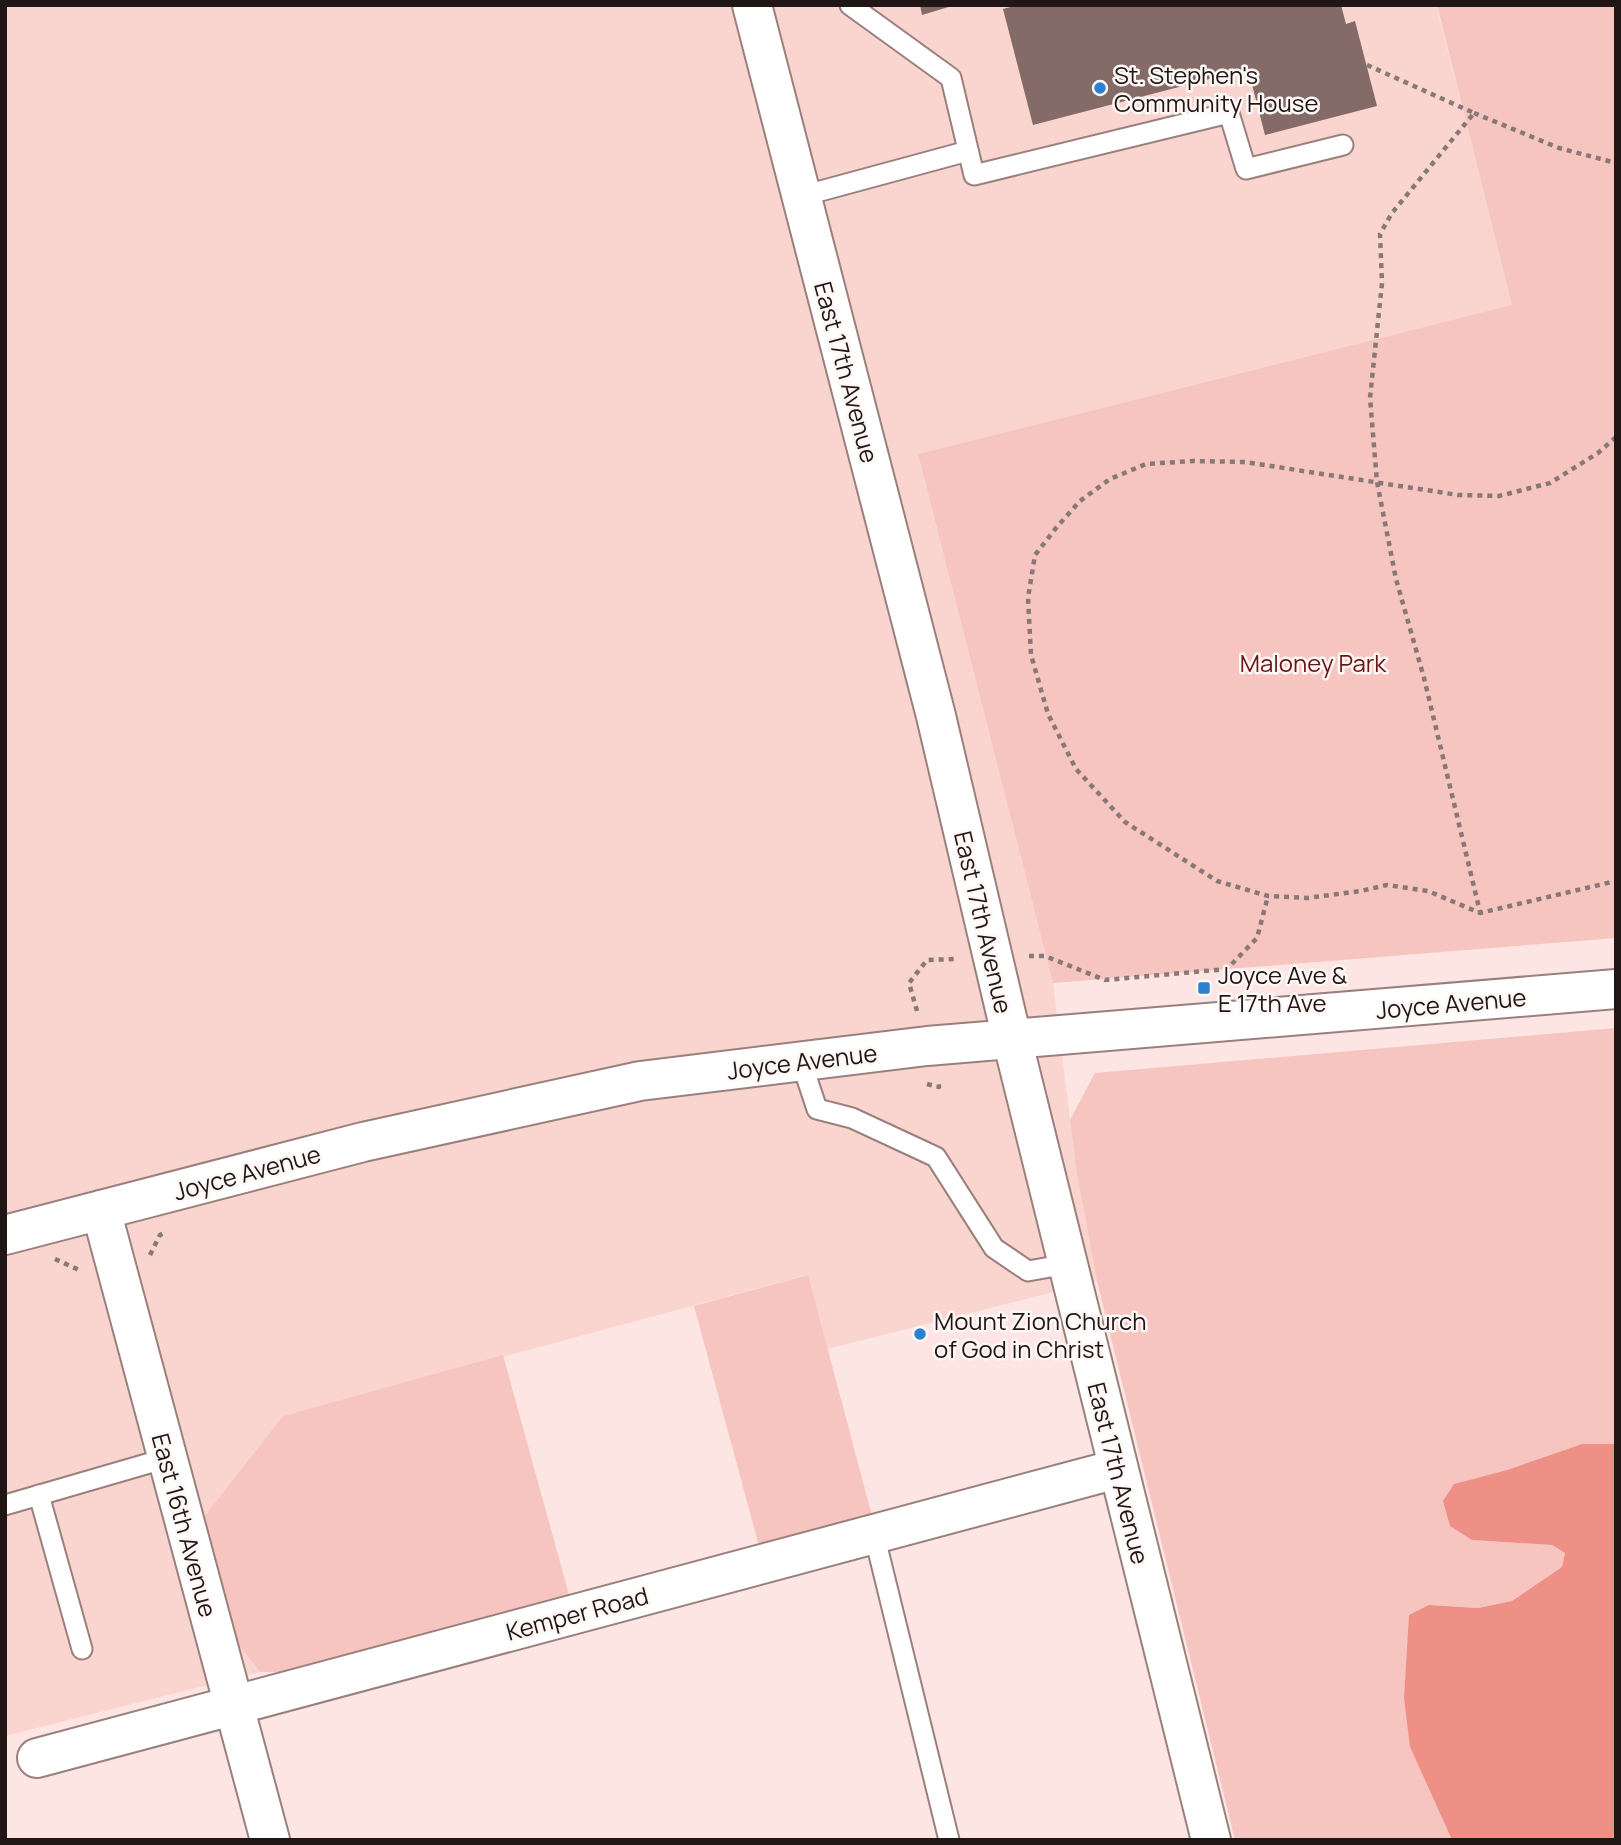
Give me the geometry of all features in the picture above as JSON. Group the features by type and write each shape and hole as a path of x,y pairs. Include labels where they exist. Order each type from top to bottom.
{"street":[{"name":"East 17th Avenue","path":"752,5 936,716 1117,1469 1211,1840"},
{"name":"Joyce Avenue","path":"5,1235 363,1142 640,1081 928,1046 1616,989"},
{"name":"East 16th Avenue","path":"101,1210 270,1840"},
{"name":"Kemper Road","path":"37,1758 1117,1469"}],"lane":[{"path":"850,5 951,78 974,175 1229,113 1246,170 1343,145"},
{"path":"802,196 968,151"},
{"path":"801,1061 817,1110 852,1118 936,1157 994,1248 1028,1272 1067,1264"},
{"path":"5,1505 167,1458"},
{"path":"39,1495 82,1649"},
{"path":"873,1534 949,1840"}],"path":[{"path":"1367,65 1559,148 1616,163"},
{"path":"1474,113 1392,213 1380,234 1382,283 1370,398 1377,482 1396,579 1424,678 1480,913"},
{"path":"1616,437 1598,453 1550,484 1499,496 1458,495 1245,462 1146,464 1110,479 1080,501 1035,555 1028,598 1031,655 1048,715 1076,769 1125,822 1217,881 1268,896 1307,898 1387,885 1428,891 1480,913 1616,881"}],"shaded area":[{"path":"5,5 1436,5 1513,305 918,454 1053,983 1077,1174 1097,1281 827,1349 807,1275 283,1416 232,1636 260,1672 5,1736"},
{"path":"1582,1444 1616,1444 1616,1840 1452,1840 1410,1747 1404,1698 1409,1615 1429,1605 1478,1608 1512,1601 1562,1567 1565,1553 1552,1545 1472,1540 1450,1526 1443,1501 1454,1484 1507,1470"}],"green space":[{"name":"Maloney Park","path":"1437,5 1616,5 1616,938 1053,983 918,454 1512,305"},
{"path":"1616,1028 1616,1444 1582,1444 1507,1470 1454,1484 1472,1540 1552,1545 1565,1553 1562,1567 1512,1601 1478,1608 1429,1605 1410,1747 1452,1840 1235,1840 1097,1281 1070,1120 1095,1073"},
{"path":"808,1275 872,1516 759,1546 694,1306"},
{"path":"503,1355 571,1602 318,1672 260,1672 232,1636 201,1521 283,1416"}],"building":[{"path":"920,5 952,5 952,6 922,15"},
{"name":"St. Stephen's Community House","path":"1018,5 1341,5 1346,24 1355,21 1377,106 1265,135 1248,69 1033,125 1003,9"}],"place":[{"name":"St. Stephen's Community House","path":"1100,88"},
{"name":"Joyce Ave & E 17th Ave","path":"1204,988"},
{"name":"Mount Zion Church of God in Christ","path":"920,1334"}]}
